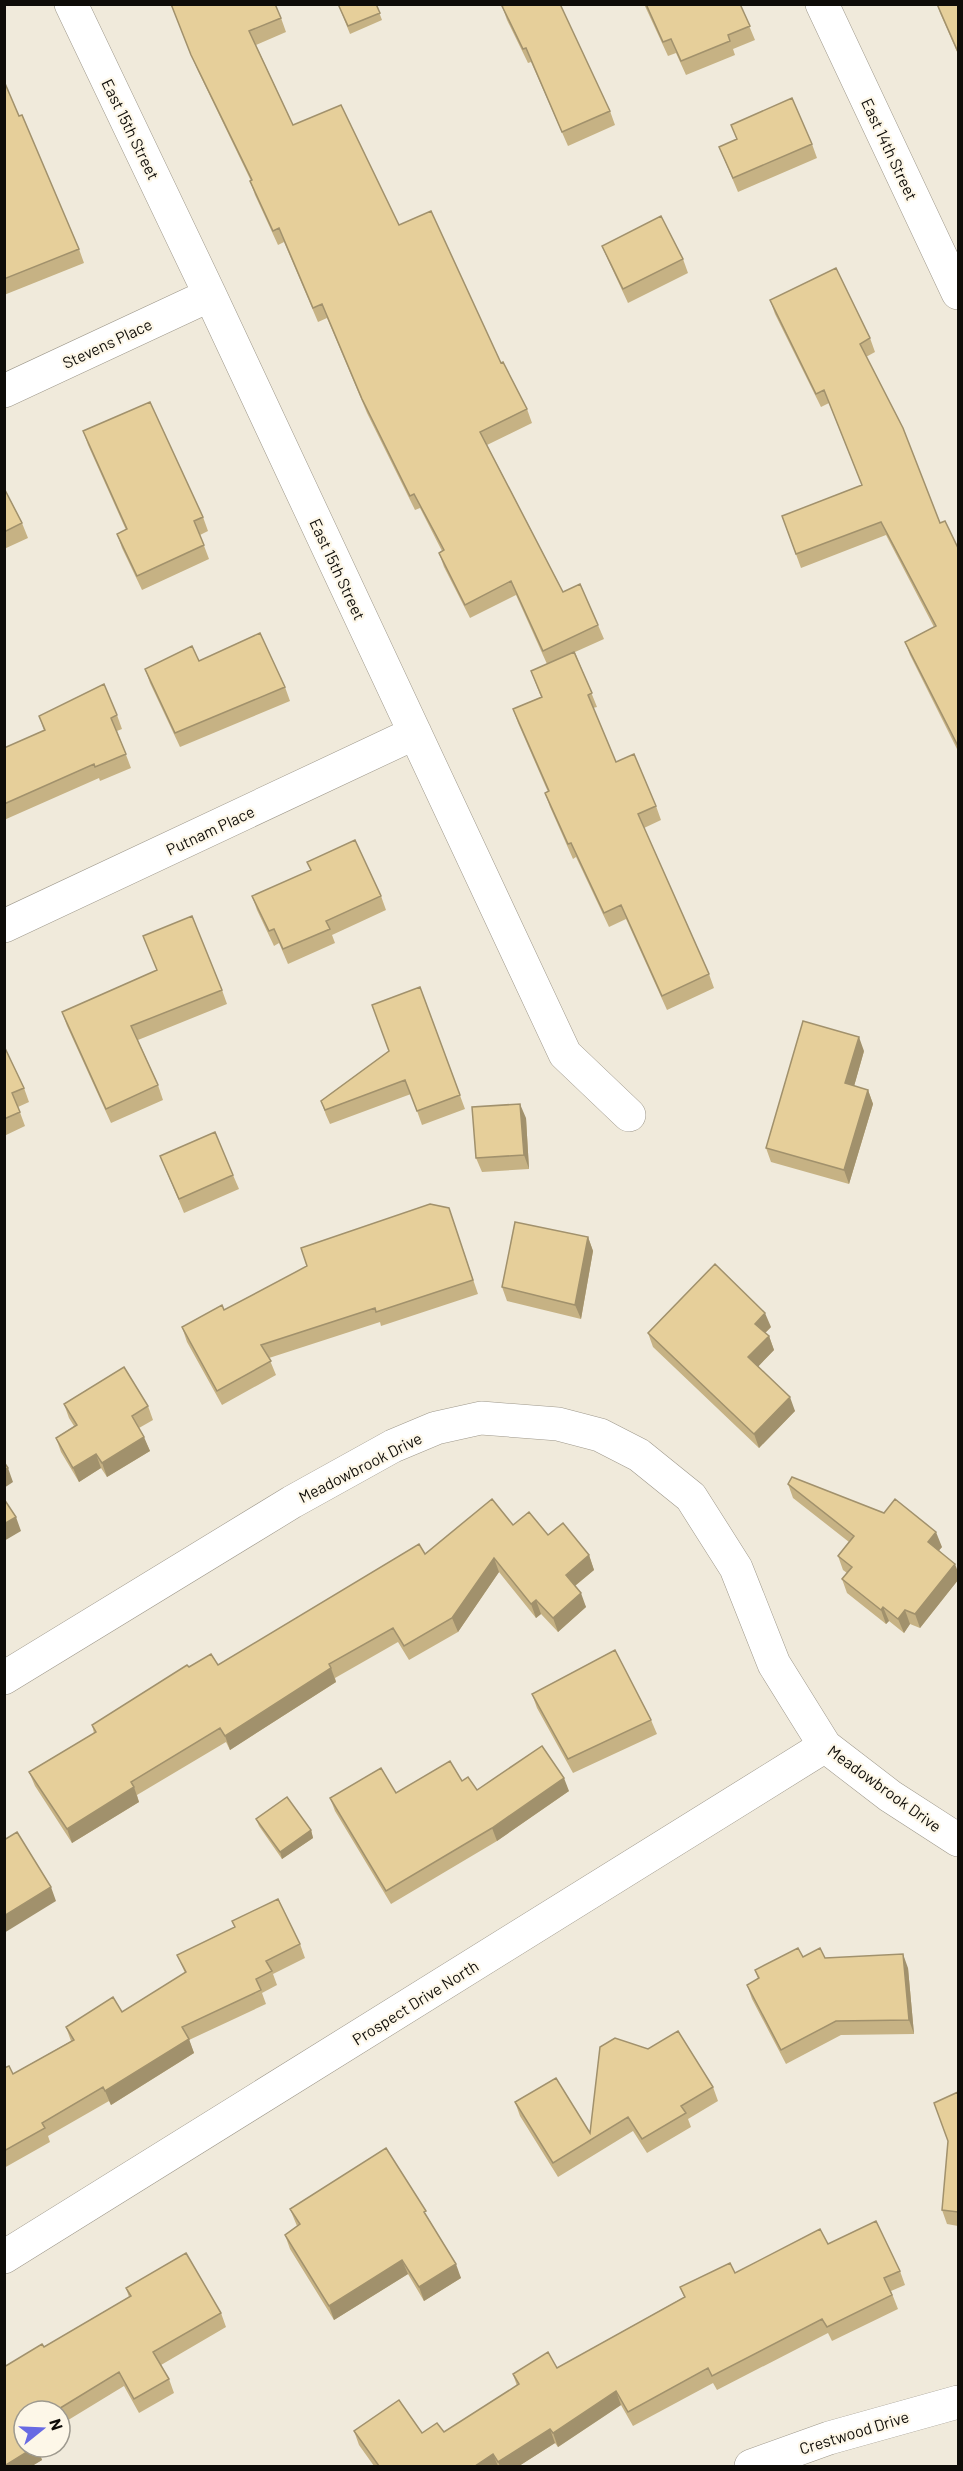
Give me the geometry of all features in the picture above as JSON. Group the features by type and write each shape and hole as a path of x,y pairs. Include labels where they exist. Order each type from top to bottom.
{"street":[{"name":"East 15th Street","path":"71,4 210,294 565,1054 629,1115"},
{"name":"East 14th Street","path":"822,4 958,293"},
{"name":"Stevens Place","path":"4,391 210,294"},
{"name":"Putnam Place","path":"4,926 415,733"},
{"name":"Meadowbrook Drive","path":"4,1677 292,1502 393,1446 436,1428 481,1418 558,1424 600,1435 639,1455 691,1497 736,1568 774,1664 825,1746 890,1796 958,1840"},
{"name":"Prospect Drive North","path":"4,2257 825,1746"},
{"name":"Crestwood Drive","path":"751,2466 830,2438 958,2402"}],"building":[{"path":"171,4 275,4 281,18 249,31 293,125 341,105 399,225 431,211 501,363 503,362 527,409 480,432 563,592 580,584 598,625 543,651 511,581 465,605 439,553 444,550 414,494 410,496 362,399 322,304 313,308 279,228 273,231 250,181 252,180 191,55"},
{"path":"338,4 376,4 380,13 348,26"},
{"path":"506,4 560,4 610,111 562,132 526,48 523,49 502,6"},
{"path":"646,4 740,4 750,26 728,35 730,41 681,61 671,39 663,42"},
{"path":"937,4 958,4 958,52"},
{"path":"4,81 19,116 22,115 79,249 4,279"},
{"path":"792,98 812,144 733,178 719,147 737,139 731,125"},
{"path":"661,216 683,259 623,289 602,246"},
{"path":"836,268 870,338 860,344 903,428 940,523 945,521 958,548 957,744 905,642 936,626 881,522 796,554 782,516 862,485 824,390 816,394 770,300"},
{"path":"150,402 203,517 194,521 204,545 137,576 117,534 127,529 83,431"},
{"path":"4,488 22,523 4,532"},
{"path":"260,633 285,687 175,733 145,669 192,646 199,661"},
{"path":"574,652 592,693 588,695 616,762 634,754 656,806 638,814 709,974 662,996 621,905 604,913 571,843 568,844 545,793 549,791 513,709 542,697 531,671"},
{"path":"104,684 117,715 111,718 126,754 95,767 94,764 4,804 4,748 45,730 39,716"},
{"path":"355,840 381,896 326,921 330,929 283,949 274,929 269,931 252,896 311,870 307,862"},
{"path":"192,916 222,990 131,1026 158,1085 106,1109 62,1012 157,970 143,936"},
{"path":"420,987 460,1095 417,1111 405,1080 325,1110 321,1101 389,1051 372,1005"},
{"path":"803,1021 859,1037 845,1083 868,1090 844,1170 766,1148"},
{"path":"4,1046 24,1088 12,1093 20,1112 4,1119"},
{"path":"520,1104 524,1155 476,1158 472,1107"},
{"path":"215,1132 233,1175 179,1199 160,1156"},
{"path":"430,1204 449,1208 473,1280 376,1312 375,1308 261,1345 271,1361 217,1391 182,1327 222,1305 224,1310 307,1266 301,1248"},
{"path":"515,1222 588,1237 575,1305 502,1287"},
{"path":"715,1264 765,1313 755,1324 769,1336 748,1357 790,1397 754,1434 648,1333"},
{"path":"124,1367 148,1406 132,1416 144,1437 102,1463 96,1454 73,1468 56,1438 77,1425 64,1404"},
{"path":"792,1477 884,1513 895,1499 936,1532 928,1542 955,1564 915,1614 905,1610 898,1619 883,1607 881,1610 842,1579 852,1567 838,1556 854,1536 788,1484"},
{"path":"4,1499 16,1517 4,1524"},
{"path":"492,1499 513,1525 529,1512 548,1535 563,1523 589,1555 566,1575 581,1593 553,1618 536,1600 531,1604 494,1558 452,1618 404,1646 393,1628 329,1664 331,1668 225,1736 220,1728 131,1782 134,1787 67,1829 29,1772 96,1732 92,1725 187,1665 189,1667 211,1654 218,1665 419,1544 425,1554"},
{"path":"615,1650 651,1720 568,1759 532,1694"},
{"path":"542,1746 564,1778 492,1828 386,1891 330,1798 381,1768 396,1793 450,1761 462,1781 468,1777 477,1790"},
{"path":"287,1797 311,1830 280,1852 256,1819"},
{"path":"17,1832 51,1887 4,1916 4,1840"},
{"path":"278,1899 300,1944 266,1961 272,1971 256,1979 261,1990 182,2027 189,2039 105,2091 103,2087 42,2123 45,2128 4,2151 4,2068 9,2066 13,2074 74,2040 66,2027 113,1997 122,2012 186,1972 177,1955 235,1927 232,1921"},
{"path":"798,1948 803,1957 820,1948 825,1958 903,1954 909,2020 836,2021 781,2050 747,1985 759,1978 755,1970"},
{"path":"678,2031 713,2087 681,2106 686,2113 642,2139 628,2117 553,2163 515,2102 556,2078 590,2133 600,2047 615,2038 648,2049"},
{"path":"958,2092 958,2212 942,2210 948,2141 934,2103"},
{"path":"386,2148 456,2264 419,2287 402,2260 329,2306 285,2235 300,2224 290,2209"},
{"path":"876,2221 900,2271 884,2278 892,2295 827,2327 822,2319 712,2376 708,2368 628,2412 616,2391 553,2433 550,2429 498,2462 493,2454 475,2466 379,2466 354,2431 399,2400 422,2433 437,2423 444,2432 519,2384 513,2374 548,2352 557,2368 685,2297 680,2287 730,2263 735,2273 820,2229 828,2244"},
{"path":"186,2253 221,2313 153,2352 169,2379 134,2399 119,2372 72,2401 72,2399 12,2399 12,2459 16,2459 6,2465 4,2462 4,2367 42,2344 44,2347 131,2296 126,2288"}]}
